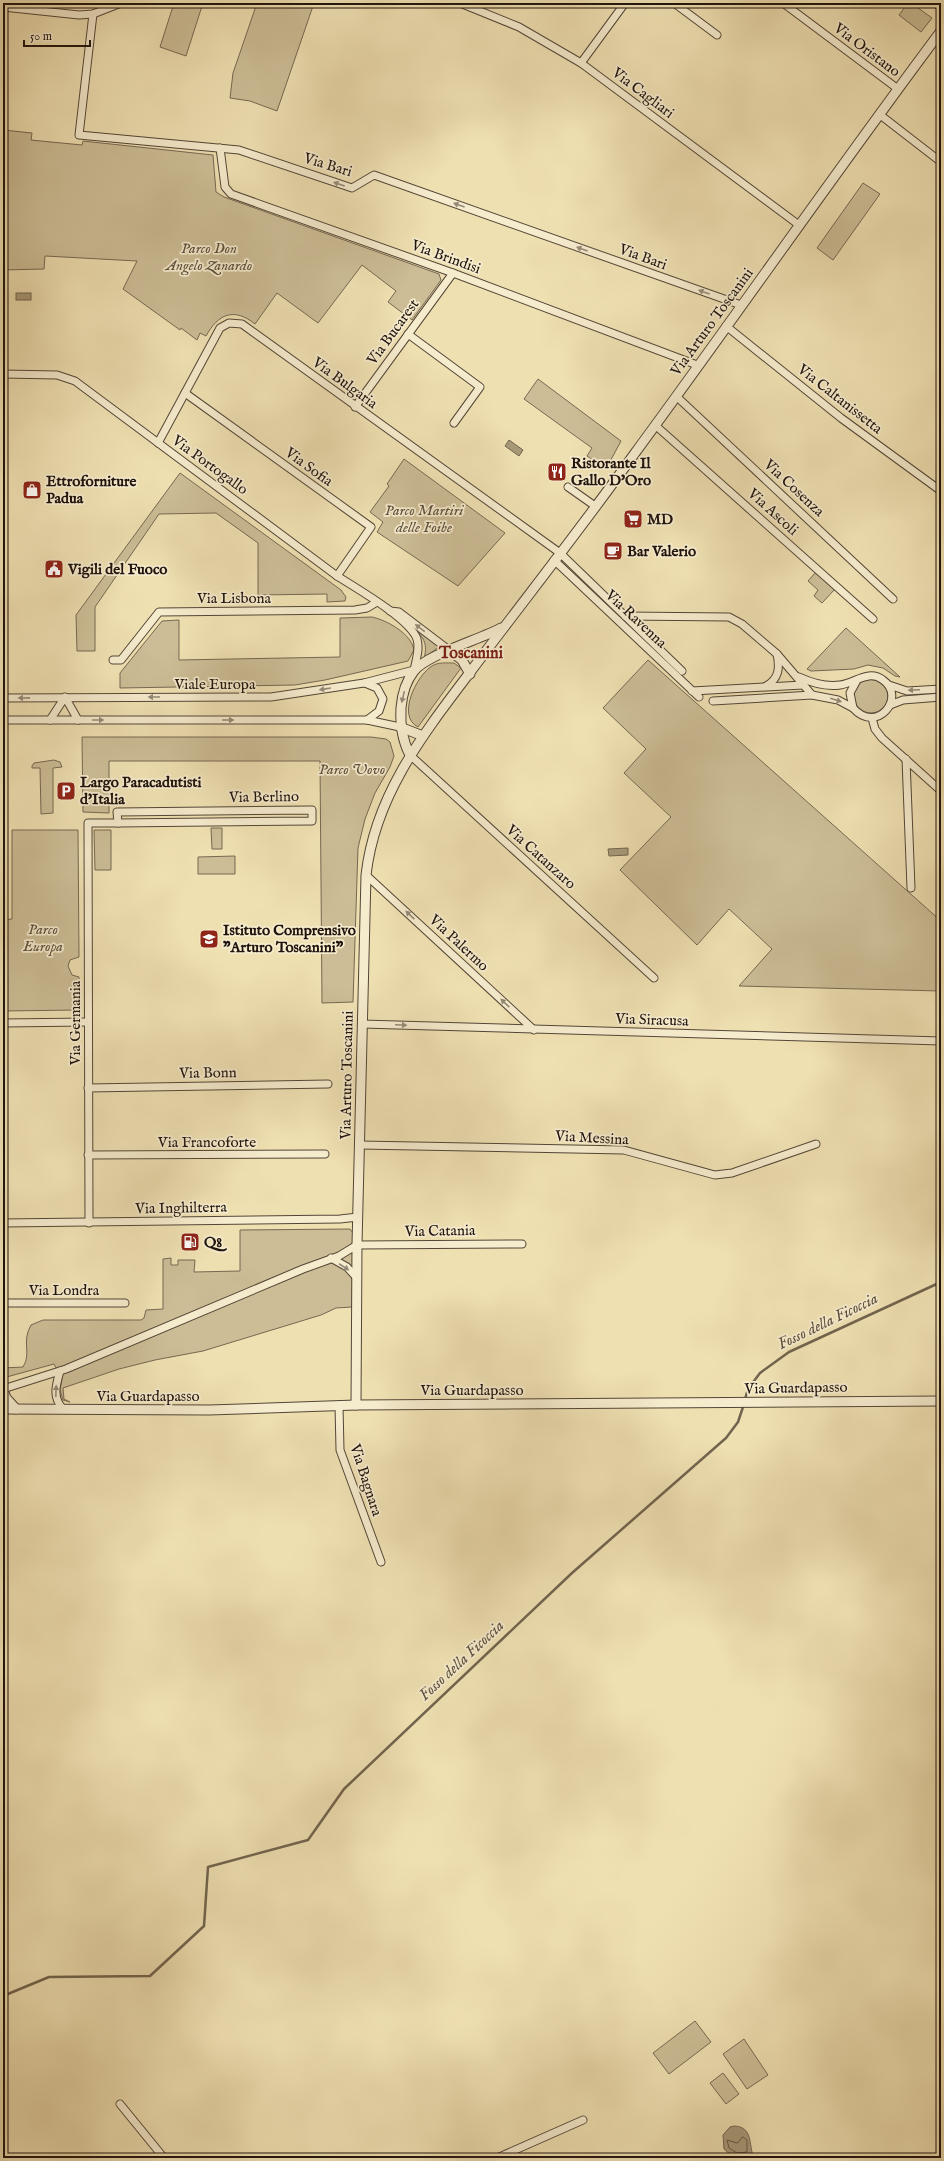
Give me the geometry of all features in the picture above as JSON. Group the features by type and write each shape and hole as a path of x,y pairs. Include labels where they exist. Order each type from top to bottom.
{"street":[{"path":"3,7 65,15 93,14 120,3"},
{"name":"Via Cagliari","path":"460,3 519,27 581,63 799,225"},
{"path":"581,63 625,3"},
{"path":"674,3 718,35"},
{"name":"Via Oristano","path":"783,3 898,89"},
{"path":"935,3 941,8"},
{"name":"Via Bari","path":"93,14 79,135 239,150 352,188 374,175 741,306"},
{"name":"Via Arturo Toscanini","path":"356,1405 357,1245 366,875 370,847 378,818 410,755 423,736 655,425 879,114 941,31"},
{"path":"879,114 941,162"},
{"name":"Via Brindisi","path":"220,148 225,187 231,194 453,273 697,365"},
{"name":"Via Bucarest","path":"355,407 453,273"},
{"name":"Via Bulgaria","path":"158,444 220,328 224,325 236,322 242,324 557,557"},
{"name":"Via Caltanissetta","path":"726,326 841,418 941,491"},
{"path":"408,334 480,387 454,423"},
{"name":"Via Portogallo","path":"3,374 65,377 75,381 337,576 390,611 411,629 417,638 418,649 414,670"},
{"name":"Via Sofia","path":"185,393 371,527 337,576"},
{"name":"Via Cosenza","path":"676,396 894,599"},
{"name":"Via Ascoli","path":"655,425 873,619"},
{"path":"568,486 595,506"},
{"path":"557,557 626,616 682,671"},
{"name":"Via Ravenna","path":"557,557 699,697"},
{"name":"Via Lisbona","path":"113,660 121,660 159,612 355,610 367,608 377,602"},
{"name":"Via Portogallo","path":"390,611 399,612 449,650"},
{"path":"626,616 729,617 742,624 777,654 799,677 803,685 812,695"},
{"name":"Via Arturo Toscanini","path":"414,670 437,655 481,638 504,627"},
{"path":"449,650 462,660 470,674"},
{"path":"765,687 776,678 779,664 777,654"},
{"path":"410,755 404,742 400,727 402,699 414,670"},
{"name":"Viale Europa","path":"3,698 271,696 364,683 414,670"},
{"path":"799,677 821,685 838,686 871,675 884,680 889,685 907,691 941,692"},
{"path":"853,708 850,693 857,680"},
{"path":"364,683 377,688 383,699 379,711 367,720"},
{"path":"692,691 803,685"},
{"path":"714,701 812,695 838,700 853,708 858,713 872,718 882,714 890,705 892,698 889,685"},
{"path":"731,689 732,700"},
{"path":"890,705 903,700 941,692"},
{"path":"50,720 65,698 78,720"},
{"path":"872,718 880,735 941,791"},
{"path":"3,720 367,720 400,727 423,736"},
{"name":"Via Catanzaro","path":"410,755 654,978"},
{"path":"906,759 911,888"},
{"name":"Via Berlino","path":"88,823 118,823 312,822 312,810 117,812 118,823"},
{"name":"Via Germania","path":"88,823 88,1222"},
{"name":"Via Palermo","path":"366,875 534,1030"},
{"path":"3,1023 88,1022"},
{"name":"Via Siracusa","path":"362,1024 534,1030 941,1040"},
{"name":"Via Bonn","path":"88,1088 328,1084"},
{"name":"Via Messina","path":"360,1145 624,1150 715,1175 732,1173 816,1144"},
{"name":"Via Francoforte","path":"88,1155 325,1154"},
{"name":"Via Inghilterra","path":"3,1223 340,1219 358,1216"},
{"name":"Via Catania","path":"357,1245 522,1244"},
{"path":"3,1414 14,1409 6,1398 3,1389 60,1371 339,1256 357,1245"},
{"path":"331,1258 347,1267 357,1278"},
{"name":"Via Londra","path":"3,1303 125,1303"},
{"path":"60,1371 55,1394 58,1404 63,1409"},
{"name":"Via Guardapasso","path":"3,1409 209,1410 338,1405 941,1401"},
{"name":"Via Bagnara","path":"338,1405 338,1436 342,1455 380,1562"},
{"path":"120,2104 164,2158"},
{"path":"497,2158 583,2120"}],"green space":[{"path":"174,3 203,3 186,56 160,47"},
{"path":"257,3 314,3 277,111 250,101 230,98 233,73"},
{"path":"908,3 911,3 932,18 921,32 899,15"},
{"name":"Parco Don Angelo Zanardo","path":"3,130 32,133 31,140 82,145 83,141 213,155 216,192 224,197 439,274 441,280 412,320 388,302 396,291 362,265 318,323 277,293 255,324 240,316 227,315 216,322 206,336 200,333 197,340 181,328 180,330 123,289 137,261 45,256 44,269 3,270"},
{"path":"863,183 880,194 833,260 817,248"},
{"path":"538,379 621,441 606,469 587,456 592,448 524,399"},
{"name":"Parco Martiri delle Foibe","path":"404,459 505,533 458,586 377,532 383,522 370,512 389,486 387,484"},
{"path":"180,473 341,590 346,597 345,601 327,602 327,594 258,595 258,543 216,513 159,514 95,607 95,651 77,651 76,615"},
{"path":"816,572 835,589 822,603 814,596 818,590 808,581"},
{"path":"372,617 391,624 408,638 414,650 408,661 325,680 295,685 120,688 120,673 162,621 179,620 179,660 340,657 340,618"},
{"path":"409,623 440,646 424,658 425,643 423,638 408,624"},
{"path":"846,628 900,677 895,676 883,668 868,665 854,669 811,671 807,669"},
{"path":"648,660 941,921 941,991 739,986 772,949 729,909 697,945 620,870 671,817 624,773 646,749 603,708"},
{"path":"440,663 454,663 461,668 418,727 412,722 409,714 409,705 415,686 420,678 432,666"},
{"path":"868,679 874,679 878,680 885,686 888,696 887,703 881,710 874,713 868,713 864,712 857,706 854,699 854,693 855,689 861,682"},
{"name":"Parco Uovo","path":"82,737 371,737 386,739 390,742 394,756 390,767 375,793 365,819 358,848 353,1002 322,1003 320,761 109,761 109,813 83,812"},
{"path":"54,760 60,762 62,767 53,768 53,813 41,814 40,768 32,768 32,766 34,763"},
{"path":"211,828 222,828 222,849 212,849"},
{"name":"Parco Europa","path":"12,830 78,830 79,957 70,960 68,966 72,975 79,977 79,1010 3,1011 3,920 12,919"},
{"path":"94,830 111,830 111,870 95,870"},
{"path":"235,856 235,874 198,874 198,857"},
{"path":"350,1229 353,1233 352,1307 336,1308 321,1315 203,1351 155,1360 119,1369 63,1388 64,1399 70,1402 63,1400 60,1390 62,1379 54,1364 3,1378 3,1368 23,1367 26,1362 26,1342 31,1325 43,1320 141,1320 144,1318 146,1310 163,1309 163,1259 171,1258 171,1265 178,1265 178,1260 195,1260 194,1272 240,1271 240,1230"},
{"path":"695,2021 711,2042 669,2074 653,2053"},
{"path":"744,2039 768,2075 747,2089 723,2054"},
{"path":"723,2073 739,2094 726,2104 710,2083"}],"water":[{"path":"16,293 31,293 31,300 16,300"},
{"path":"509,440 523,450 519,456 505,446"},
{"path":"628,848 628,855 609,856 608,849"},
{"path":"730,2127 740,2127 748,2133 754,2158 732,2156 724,2149 723,2135"}],"waterway":[{"name":"Fosso della Ficoccia","path":"745,1399 748,1389 760,1373 789,1352 941,1282"},
{"name":"Fosso della Ficoccia","path":"3,1996 49,1977 150,1976 204,1926 208,1867 308,1840 344,1789 572,1573 726,1438 738,1422 744,1404"}],"place":[{"name":"Ristorante Il Gallo D'Oro","path":"557,472"},
{"name":"Ettroforniture Padua","path":"32,490"},
{"name":"MD","path":"633,519"},
{"name":"Bar Valerio","path":"613,551"},
{"name":"Vigili del Fuoco","path":"54,569"},
{"name":"Largo Paracadutisti d'Italia","path":"66,791"},
{"name":"Istituto Comprensivo \"Arturo Toscanini\"","path":"209,939"},
{"name":"Q8","path":"190,1242"}],"district":[{"name":"Toscanini","path":"471,654"}]}
